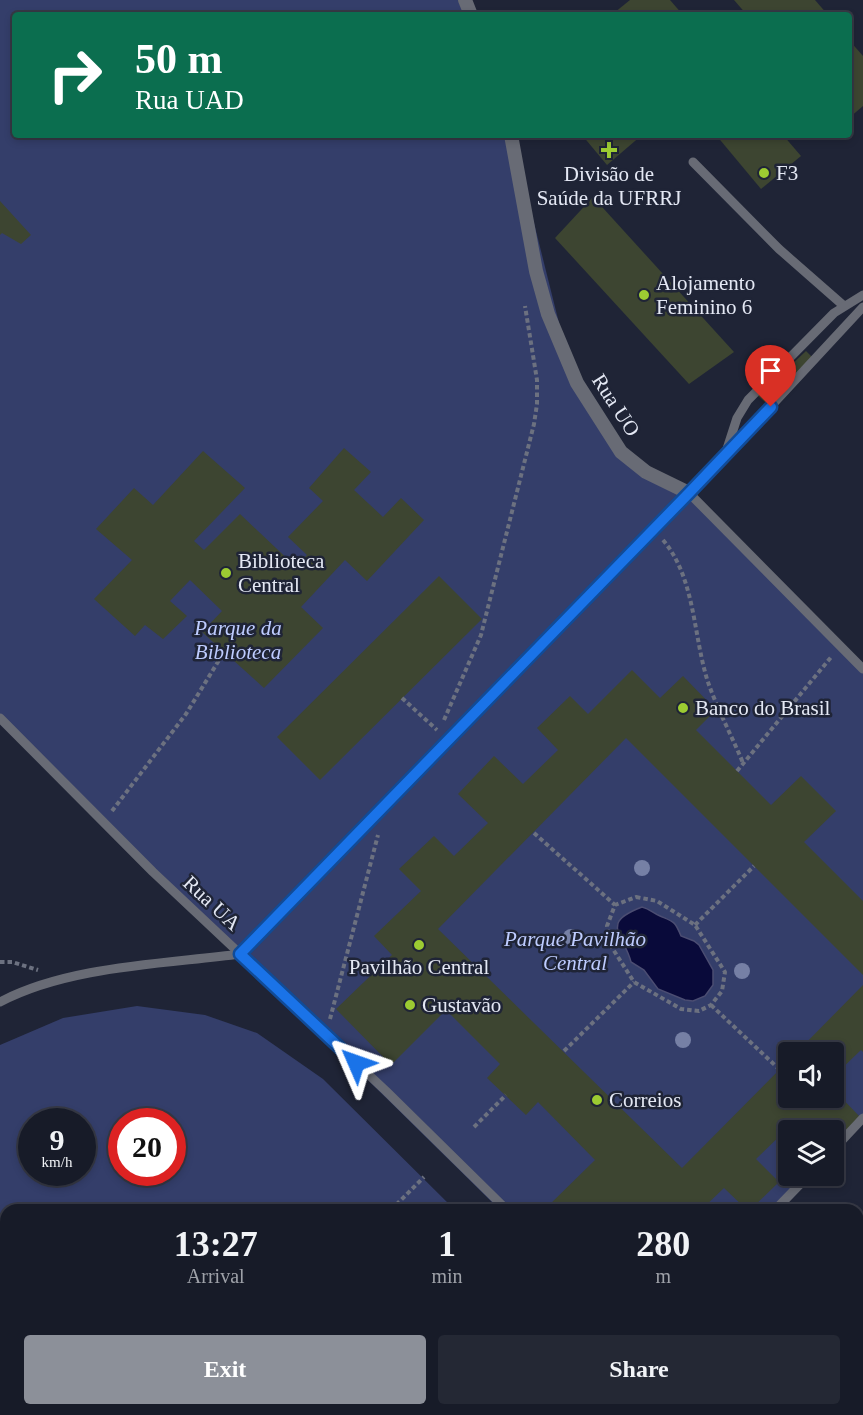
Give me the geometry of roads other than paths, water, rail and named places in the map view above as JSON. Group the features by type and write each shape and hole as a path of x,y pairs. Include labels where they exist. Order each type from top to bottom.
{"street":[{"name":"Rua UO","path":"512,138 542,292 560,347 577,383 621,452 646,472 689,493"}],"lane":[{"path":"693,162 779,249 844,306"},
{"path":"724,457 737,418 748,400 834,313 863,295"},
{"path":"0,1002 22,990 65,977 240,954 724,457 863,308"},
{"name":"Rua UO","path":"689,493 863,669"},
{"name":"Rua UA","path":"0,718 103,822 501,1204"},
{"path":"844,1138 863,1118"},
{"path":"780,1204 798,1186"}],"place":[{"name":"Divisão de Saúde da UFRRJ","path":"609,150"},
{"name":"F3","path":"764,173"},
{"name":"Alojamento Feminino 6","path":"644,295"},
{"name":"Biblioteca Central","path":"226,573"},
{"name":"Banco do Brasil","path":"683,708"},
{"name":"Pavilhão Central","path":"419,945"},
{"name":"Gustavão","path":"410,1005"},
{"name":"Correios","path":"597,1100"}],"park label":[{"name":"Parque da Biblioteca","path":"238,640"},
{"name":"Parque Pavilhão Central","path":"575,951"}]}
